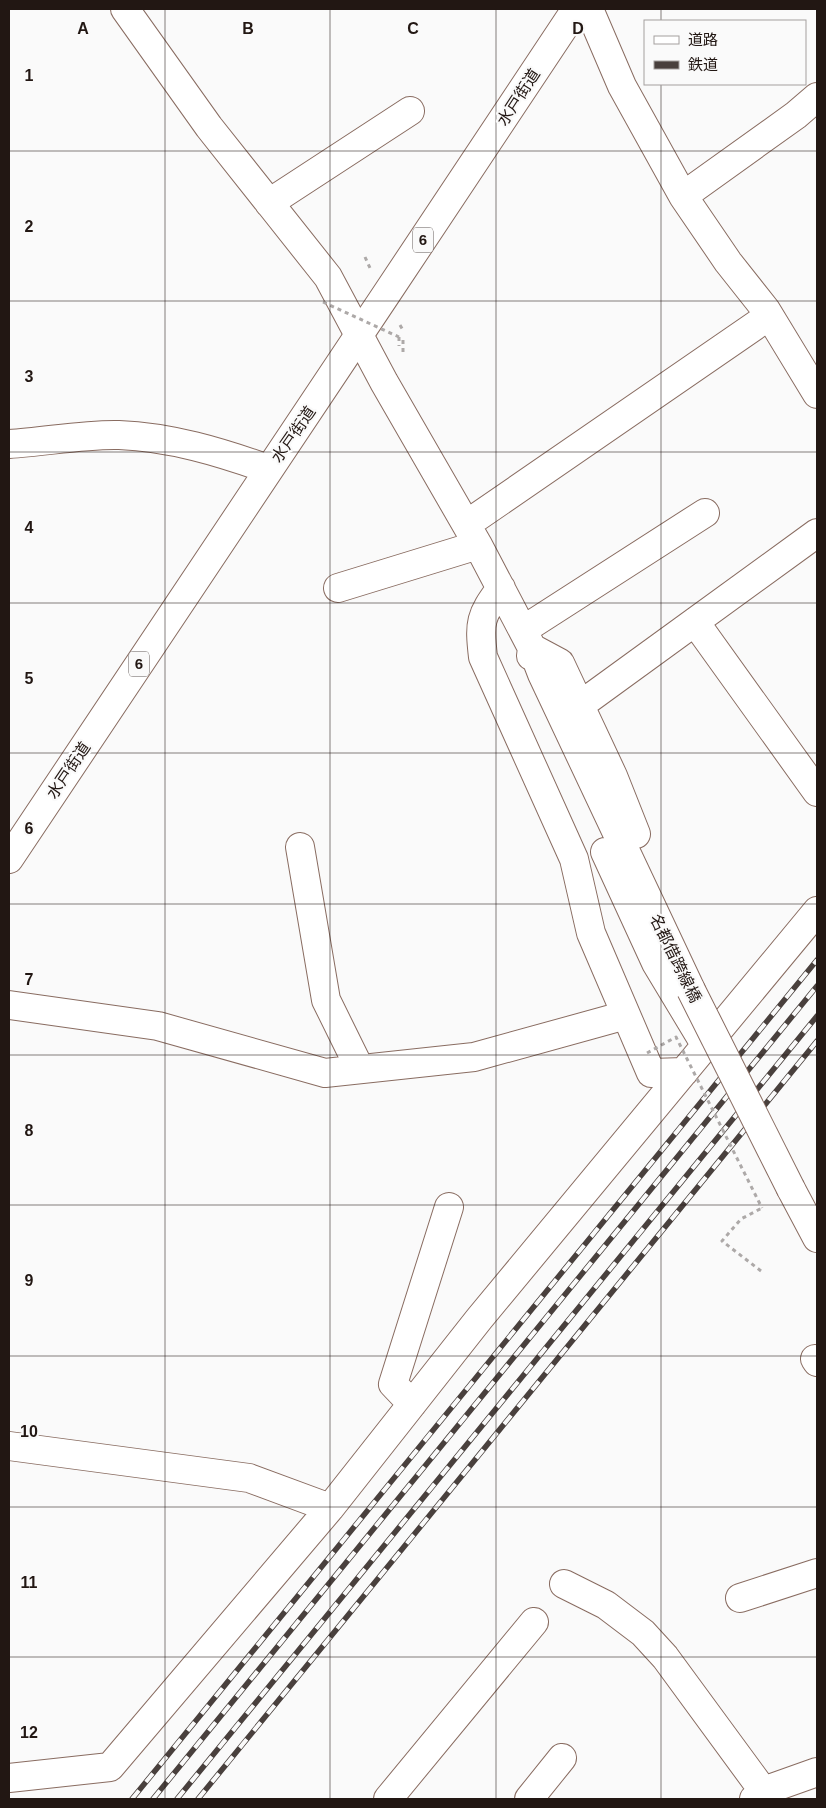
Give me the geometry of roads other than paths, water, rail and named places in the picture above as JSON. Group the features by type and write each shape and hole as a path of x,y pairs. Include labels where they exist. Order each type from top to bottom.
{"main road":[{"name":"名都借跨線橋","path":"125,9 209,127 328,277 389,390 472,534 528,639 542,674 691,990 817,1238"},
{"name":"水戸街道","path":"9,859 576,9"},
{"path":"589,9 622,86 683,196 728,262 769,316 817,394"},
{"path":"683,196 796,115 817,97"},
{"path":"269,203 410,110"},
{"path":"338,588 472,534 769,316"},
{"path":"9,444 118,435 143,437 222,453 268,469"},
{"path":"528,639 705,513"},
{"path":"579,706 817,533"},
{"path":"501,588 484,611 480,636 483,657 574,859 591,933 651,1073 684,1072"},
{"path":"695,622 817,792"},
{"path":"528,639 560,663 613,776 675,936 711,1039"},
{"path":"528,639 527,681 656,963 711,1039"},
{"path":"300,847 326,1000 360,1069"},
{"path":"9,1778 110,1767 330,1508 479,1319 817,911"},
{"path":"9,1005 158,1026 325,1073 474,1057 626,1015"},
{"path":"412,1404 393,1384 449,1207"},
{"path":"9,1446 249,1478 330,1508"},
{"path":"740,1598 817,1573"},
{"path":"564,1584 606,1605 643,1633 665,1658 767,1795 817,1772"},
{"path":"388,1799 534,1622"},
{"path":"529,1799 562,1758"}],"railway":[{"path":"132,1799 817,960"},
{"path":"153,1799 817,986"},
{"path":"177,1799 817,1016"},
{"path":"198,1799 817,1041"}]}
